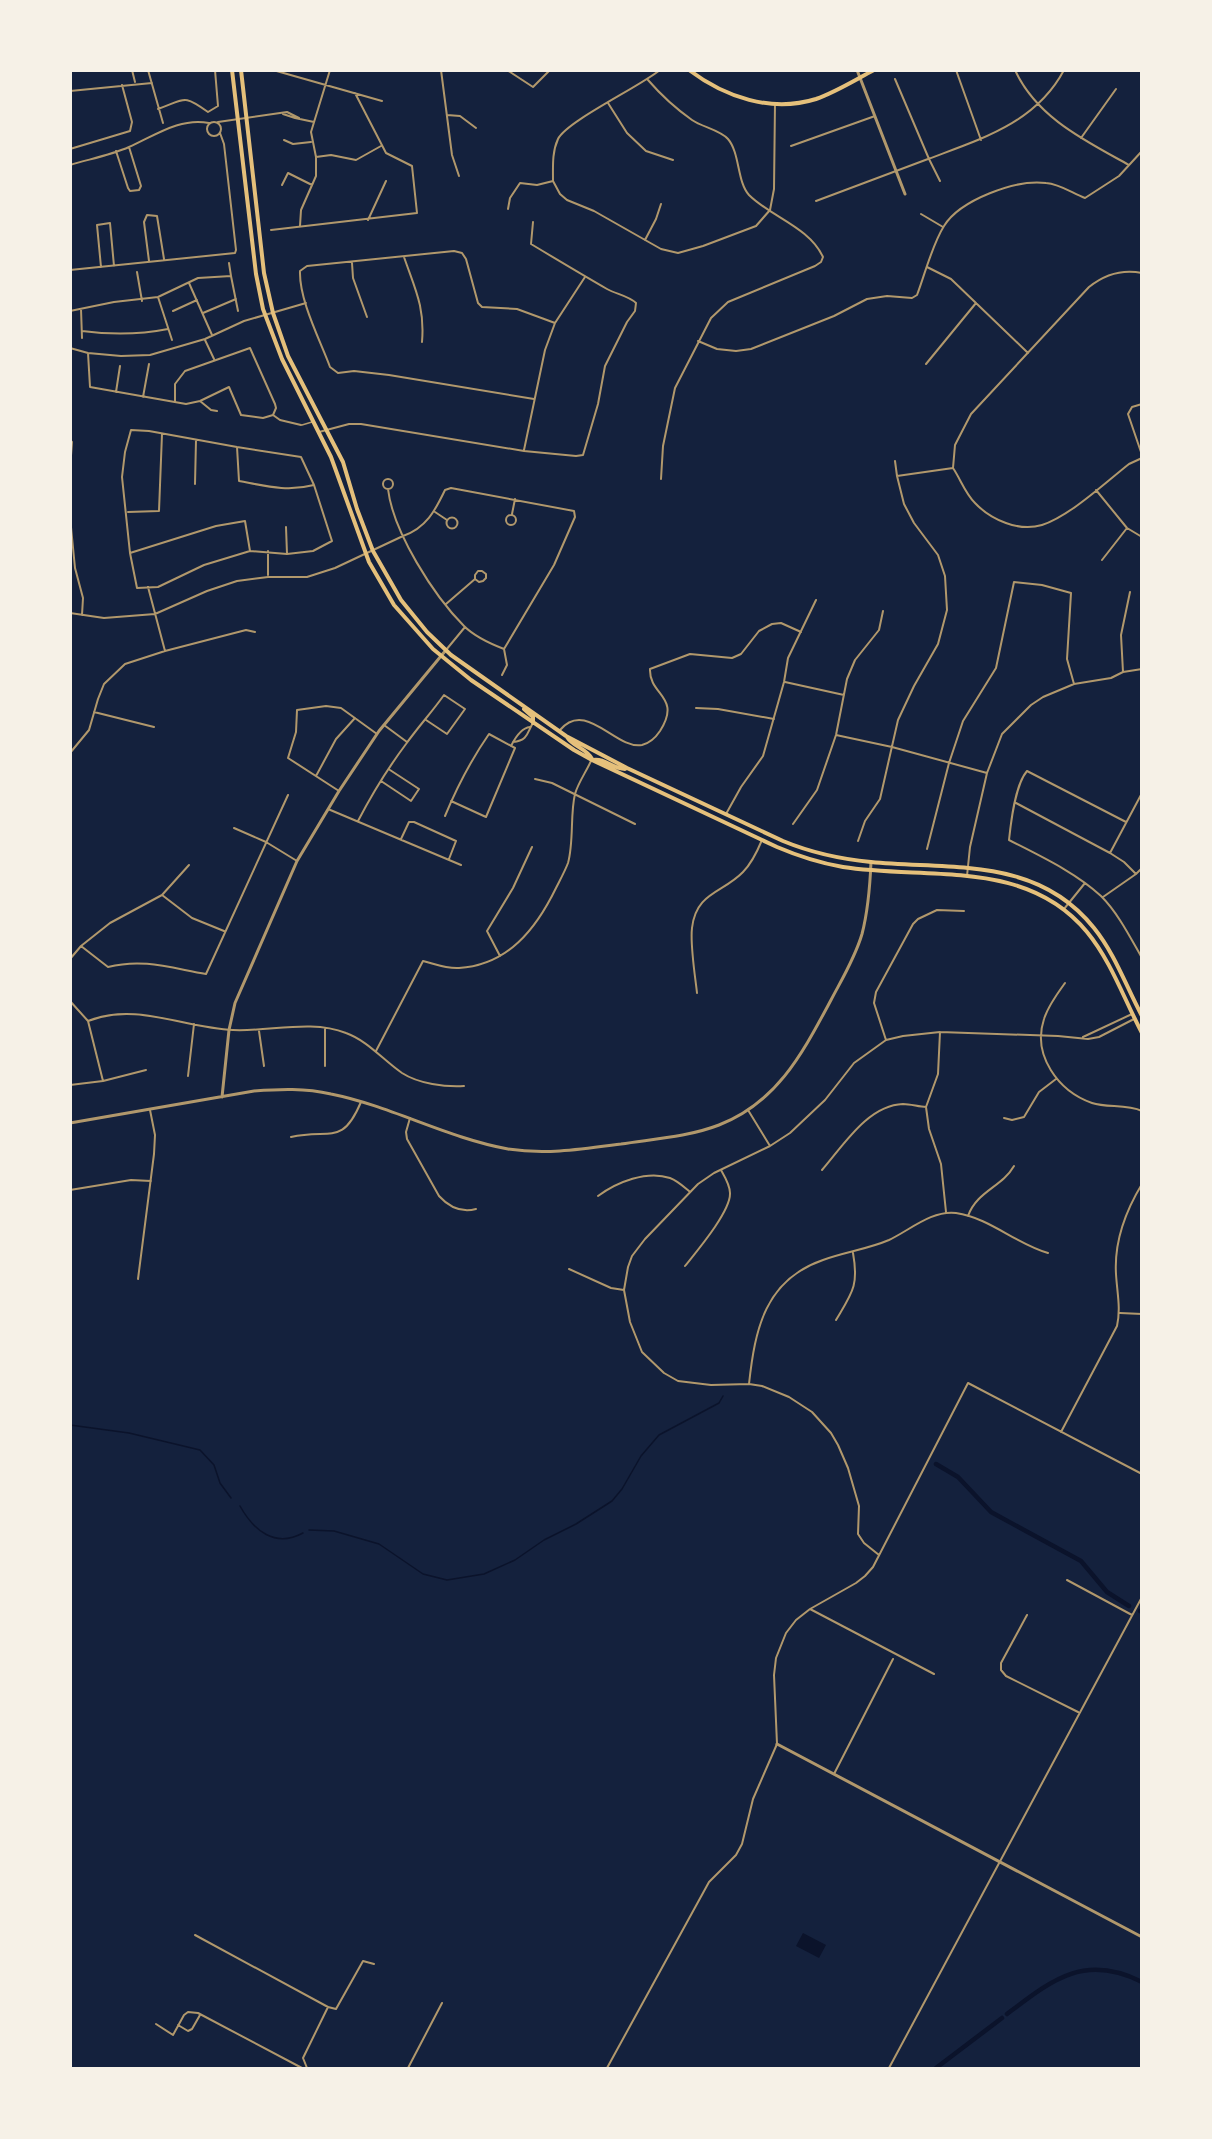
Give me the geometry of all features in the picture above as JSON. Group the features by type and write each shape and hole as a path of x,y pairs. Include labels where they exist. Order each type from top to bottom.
{"main road":[{"path":"232,70 256,274 265,315 282,359 331,457 366,554 394,604 421,638 441,657 532,725 592,760 762,840 808,859 843,867 989,878 1017,884 1039,894 1064,909 1088,933 1102,952 1142,1032"},
{"path":"241,70 264,273 273,313 288,356 343,462 373,550 401,600 427,632 446,650 566,736 627,768 783,841 812,852 871,862 967,868 1019,876 1043,887 1081,913 1109,948 1141,1013"},
{"path":"689,70 713,86 731,94 757,102 775,104 799,103 815,99 874,70"},
{"path":"522,706 534,719 532,725"},
{"path":"566,736 570,742 589,754 592,760"},
{"path":"592,760 599,759 621,769 627,768"},
{"path":"1132,1014 1141,1013"},
{"path":"1134,1019 1141,1013"}],"street":[{"path":"132,70 136,83"},
{"path":"148,70 163,123"},
{"path":"158,109 187,99 208,112 218,106 215,70"},
{"path":"273,70 382,101"},
{"path":"300,227 301,210 316,176 316,157 311,142 311,132 330,70"},
{"path":"441,70 452,155 459,176"},
{"path":"507,70 533,87 550,70"},
{"path":"660,70 648,80 568,128 559,136 553,154 553,181 560,194 567,200 594,210 661,249 678,253 703,246 756,226 770,210 774,189 775,104"},
{"path":"857,70 905,194"},
{"path":"956,70 981,140"},
{"path":"1015,70 1024,88 1059,124 1129,165"},
{"path":"816,201 981,140 1012,125 1039,105 1057,83 1064,70"},
{"path":"648,80 665,99 694,121 727,138 734,148 748,194 806,237 819,248 823,257 821,262 728,302 711,318 675,388 663,446 660,479"},
{"path":"895,80 928,159 940,180"},
{"path":"70,92 152,83"},
{"path":"70,149 130,131 132,122 122,85"},
{"path":"1081,138 1116,89"},
{"path":"271,230 417,213 412,166 386,153 355,93"},
{"path":"608,103 627,133 646,151 673,160"},
{"path":"70,165 129,147 157,132 182,124 218,122 287,112 314,122"},
{"path":"447,115 460,116 476,128"},
{"path":"791,146 875,116"},
{"path":"70,270 235,253 224,144 220,133 221,126 218,122"},
{"path":"209,123 207,127 209,134 220,133"},
{"path":"284,140 293,144 311,142"},
{"path":"316,157 332,155 356,160 381,146"},
{"path":"116,151 128,188 130,191 139,190 141,186 129,147"},
{"path":"698,341 717,349 736,351 751,349 834,316 867,299 887,296 912,298 917,295 943,227 965,205 1012,186 1031,182 1049,183 1085,198 1119,176 1142,151"},
{"path":"282,185 288,173 312,185"},
{"path":"368,220 386,181"},
{"path":"508,209 510,198 520,183 537,185 553,181"},
{"path":"645,240 661,204"},
{"path":"921,214 943,227"},
{"path":"149,262 144,222 147,215 157,216 164,259"},
{"path":"319,432 349,424 361,424 524,451 576,456 583,454 598,404 605,366 635,311 636,303 531,244 532,222"},
{"path":"101,267 97,225 110,223 114,266"},
{"path":"534,399 389,375 334,371 330,367 306,303 299,279 300,271 307,266 454,251 462,253 466,259 478,303 482,307 517,309 555,323"},
{"path":"404,257 421,304 424,322 422,342"},
{"path":"229,262 238,311"},
{"path":"352,263 353,278 367,317"},
{"path":"927,267 951,279 1028,353"},
{"path":"1142,273 1131,271 1112,274 1097,280 971,414 955,445 953,468 966,492 976,504 1000,522 1012,525 1041,525 1061,515 1129,464 1142,457 1128,414 1132,407 1142,404"},
{"path":"137,272 142,301"},
{"path":"70,311 114,302 142,301 158,297 198,278 231,276"},
{"path":"524,451 545,350 555,323 585,276"},
{"path":"189,283 212,335"},
{"path":"158,297 172,340"},
{"path":"203,313 236,299"},
{"path":"173,311 197,300"},
{"path":"70,348 88,353 121,356 150,355 205,339 244,321 306,303"},
{"path":"926,364 976,303"},
{"path":"81,309 82,338"},
{"path":"82,331 110,335 143,334 168,329"},
{"path":"205,339 214,358"},
{"path":"175,401 176,384 185,370 214,358 250,348 276,408 273,415"},
{"path":"88,353 90,387 186,404 200,401 229,387 241,415 263,418 273,415"},
{"path":"143,397 149,364"},
{"path":"116,392 120,366"},
{"path":"200,401 211,410 217,411"},
{"path":"273,415 280,420 301,425"},
{"path":"131,430 162,434 301,457 314,485 332,541 313,551 287,554 250,551 204,565 158,587 137,588 130,553 122,477 125,452 131,430"},
{"path":"126,512 159,511 162,434"},
{"path":"195,484 196,440"},
{"path":"70,469 71,441"},
{"path":"237,447 239,481 284,489 300,489 314,485"},
{"path":"858,841 865,821 880,800 902,712 938,644 947,610 945,576 938,555 914,523 904,504 896,461"},
{"path":"897,476 953,468"},
{"path":"70,613 104,618 155,614 207,591 237,581 268,577 306,577 335,568 414,532 435,512 445,490 452,488 574,511 575,517 554,565 504,650 507,665 502,675"},
{"path":"388,489 394,516 425,577 465,627 504,650"},
{"path":"1096,490 1127,528 1142,537"},
{"path":"512,514 515,499"},
{"path":"435,512 447,520"},
{"path":"70,517 75,568 83,598 82,615"},
{"path":"130,553 216,526 245,521 250,551"},
{"path":"286,527 287,554"},
{"path":"1102,560 1127,528"},
{"path":"268,551 268,577"},
{"path":"70,568 75,568"},
{"path":"446,604 475,579"},
{"path":"927,849 949,763 963,721 996,668 1014,582 1042,585 1071,593 1067,658 1074,684"},
{"path":"148,587 165,651"},
{"path":"1123,672 1120,635 1130,592"},
{"path":"726,814 763,756 784,682 788,658 816,600"},
{"path":"793,824 817,790 836,735 847,679 855,660 879,630 882,611"},
{"path":"559,731 571,721 586,721 611,732 624,742 642,745 656,737 664,724 668,708 664,697 650,678 650,669 690,654 732,658 741,654 759,631 772,624 782,623 801,632"},
{"path":"222,1097 229,1030 235,1003 297,861 339,790 377,734 465,627"},
{"path":"70,753 89,730 104,684 125,664 246,630 255,632"},
{"path":"967,876 970,847 987,773 1002,734 1031,705 1043,697 1074,684 1111,678 1123,672 1142,669"},
{"path":"784,682 844,695"},
{"path":"358,821 406,742 444,695 465,709 447,734 426,720"},
{"path":"339,790 288,758 296,732 296,712 300,708 332,706 341,708 377,734"},
{"path":"696,708 718,709 774,719"},
{"path":"94,712 154,727"},
{"path":"316,776 336,739 355,718"},
{"path":"384,725 406,742"},
{"path":"511,746 515,737 532,725"},
{"path":"513,742 522,739 531,730 532,725"},
{"path":"445,816 451,801 467,767 489,734 515,748 486,817 451,801"},
{"path":"518,735 522,739"},
{"path":"836,735 892,747 987,773"},
{"path":"376,1051 423,960 446,967 459,968 482,964 501,956 520,943 532,928 551,898 568,862 575,794 592,760"},
{"path":"381,781 411,801 419,789 389,769"},
{"path":"1126,822 1027,771 1017,791 1009,840 1085,883 1102,898 1128,932 1142,958"},
{"path":"536,779 552,783 635,824"},
{"path":"1110,853 1142,793"},
{"path":"81,946 108,967 130,962 147,962 206,974 288,795"},
{"path":"1016,803 1110,853 1136,874"},
{"path":"328,809 461,865"},
{"path":"401,839 409,822 414,822 456,841 449,860"},
{"path":"234,828 266,842 297,861"},
{"path":"697,993 692,929 696,911 706,897 742,874 751,863 762,840"},
{"path":"501,956 487,931 513,888 532,847"},
{"path":"70,1123 222,1097 285,1089 331,1094 489,1145 527,1151 554,1152 701,1131 720,1125 748,1110 780,1083 804,1050 852,961 864,923 871,862"},
{"path":"70,959 81,946 110,922 162,895 189,865"},
{"path":"1102,898 1142,868"},
{"path":"1064,909 1085,883"},
{"path":"162,895 192,918 225,931"},
{"path":"886,1040 874,1004 876,992 913,924 926,914 937,910 964,911"},
{"path":"1065,983 1043,1021 1044,1056 1056,1079 1066,1090 1092,1103 1142,1111"},
{"path":"70,1001 88,1021 103,1080"},
{"path":"88,1021 102,1015 128,1014 229,1030 259,1031 291,1026 325,1029 346,1033 376,1051 403,1073 427,1082 446,1086 464,1086"},
{"path":"1080,1038 1132,1014"},
{"path":"879,1555 864,1544 858,1534 859,1506 848,1467 838,1445 823,1422 812,1412 789,1397 762,1386 678,1381 664,1373 642,1352 630,1322 624,1290 628,1267 638,1248 698,1184 770,1146 809,1117 854,1063 886,1040 940,1032 1088,1039 1099,1037 1134,1019"},
{"path":"188,1076 194,1024"},
{"path":"324,1066 325,1029"},
{"path":"259,1031 264,1066"},
{"path":"940,1032 938,1074 926,1107 929,1129 941,1164 946,1212"},
{"path":"70,1085 146,1070"},
{"path":"1004,1118 1012,1120 1024,1117 1039,1092 1056,1079"},
{"path":"291,1137 341,1132 352,1123 361,1102"},
{"path":"822,1170 863,1123 877,1112 903,1104 926,1107"},
{"path":"138,1279 155,1135 150,1110"},
{"path":"748,1110 770,1146"},
{"path":"410,1118 406,1132 407,1140 439,1196 457,1209 476,1209"},
{"path":"968,1216 974,1202 1006,1178 1014,1166"},
{"path":"685,1266 714,1228 729,1199 730,1190 721,1170"},
{"path":"598,1196 618,1184 655,1176 675,1180 690,1192"},
{"path":"70,1190 131,1180 151,1181"},
{"path":"1061,1433 1114,1331 1120,1314 1115,1263 1117,1250 1124,1219 1142,1184"},
{"path":"749,1384 758,1327 765,1310 784,1283 812,1264 889,1240 933,1216 946,1212 968,1216 1004,1230 1038,1250 1048,1253"},
{"path":"836,1320 854,1287 856,1277 852,1252"},
{"path":"569,1269 611,1288 624,1290"},
{"path":"1120,1314 1142,1314"},
{"path":"607,2068 709,1882 736,1855 742,1844 753,1799 777,1744 774,1676 776,1659 786,1633 796,1620 810,1609 866,1576 968,1383 1142,1474"},
{"path":"1067,1580 1132,1615"},
{"path":"890,2068 1078,1712 1142,1597"},
{"path":"810,1609 934,1674"},
{"path":"1027,1615 1001,1663 1001,1670 1006,1676 1078,1712"},
{"path":"834,1774 893,1659"},
{"path":"777,1744 1142,1937"},
{"path":"195,1935 328,2007 336,2009 363,1960 374,1964"},
{"path":"408,2068 442,2003"},
{"path":"307,2068 303,2058 328,2007"},
{"path":"156,2024 173,2035 184,2015 188,2012 200,2014 302,2068"},
{"path":"178,2025 188,2031 192,2029 200,2014"}],"lane":[{"path":"301,425 313,422"}],"water":[{"path":"803,1933 826,1945 819,1958 796,1946"}],"waterway":[{"path":"309,1530 334,1531 379,1544 423,1574 447,1580 484,1574 515,1560 544,1540 576,1524 612,1501 622,1489 641,1456 659,1435 719,1403 723,1396"},
{"path":"70,1425 129,1433 200,1450 214,1465 220,1483 231,1498"},
{"path":"936,1464 958,1477 991,1512 1081,1561 1107,1592 1129,1606"},
{"path":"240,1506 252,1523 274,1538 283,1539 303,1533"},
{"path":"1007,2014 1054,1981 1086,1970 1103,1970 1142,1982"},
{"path":"936,2068 1002,2018"}]}
